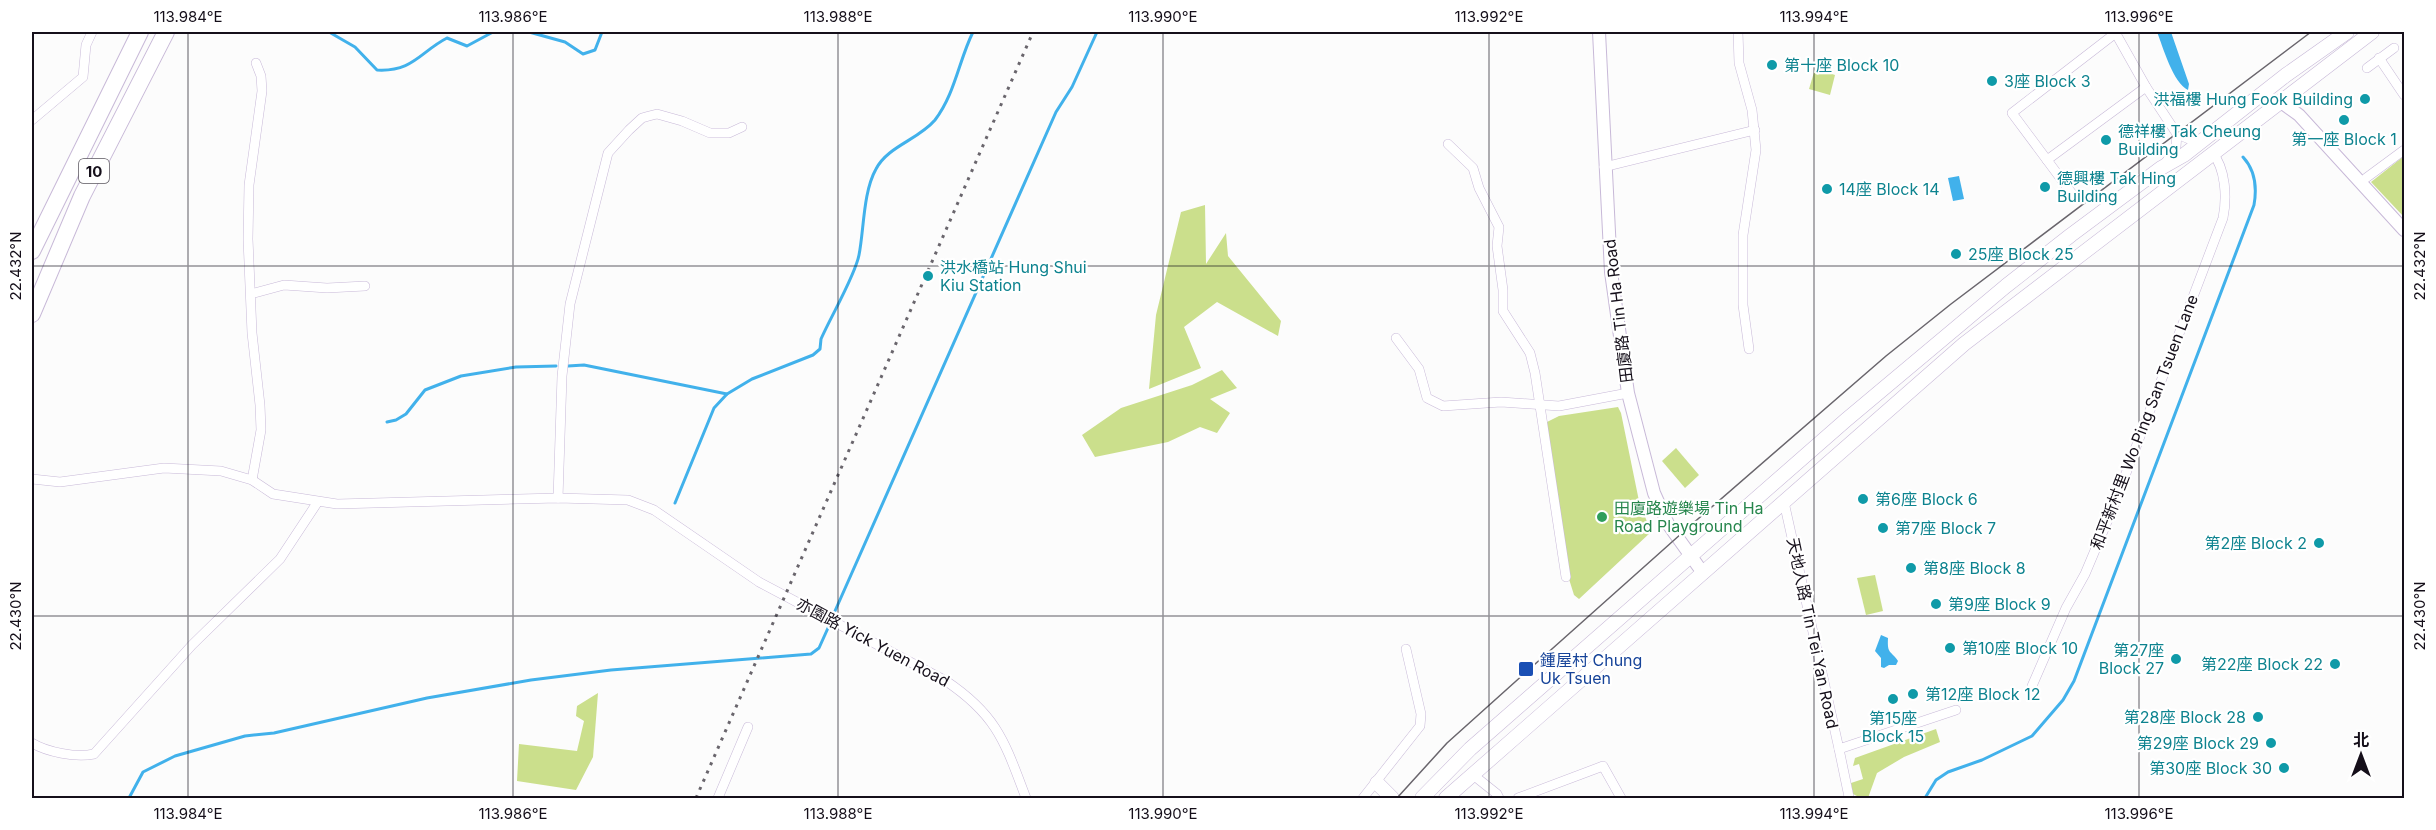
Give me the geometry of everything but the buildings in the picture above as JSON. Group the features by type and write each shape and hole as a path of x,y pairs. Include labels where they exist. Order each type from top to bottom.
{"highway":[{"name":"10","path":"32,251 140,32"},
{"name":"10","path":"32,314 82,196 166,32"}],"main road":[{"path":"1422,798 1479,741 1938,341 2071,235 2161,168 2173,163 2286,75 2348,32"},
{"path":"1446,798 1964,344 2212,152 2372,32"},
{"path":"2281,102 2278,88 2286,75"},
{"path":"2237,114 2270,101 2281,102"},
{"path":"1456,763 1472,774"},
{"path":"1377,783 1392,798"}],"street":[{"path":"32,120 83,77 86,45 92,32"},
{"name":"田廈路 Tin Ha Road","path":"1599,32 1604,167 1613,290 1628,393 1654,494 1668,524 1703,573"},
{"path":"1738,32 1739,63 1752,110 1756,150 1743,236 1742,267 1749,349"},
{"path":"2071,192 2012,113 2116,32 2146,87 2177,134 2189,139 2205,139"},
{"path":"2367,68 2394,48"},
{"path":"2379,58 2404,95"},
{"path":"252,480 261,430 252,333 248,239 249,185 262,91 261,76 256,63"},
{"path":"2047,160 2146,87"},
{"path":"2281,102 2299,115 2404,230"},
{"path":"558,498 562,376 570,304 608,153 642,118 657,114 682,121 710,133 729,133 742,127"},
{"path":"1604,167 1755,130"},
{"path":"2161,168 2176,147 2177,134"},
{"path":"1448,144 1473,168 1479,188 1499,227 1497,246 1503,290 1503,311 1530,353 1540,403 1566,577"},
{"path":"2366,178 2404,150"},
{"name":"和平新村里 Wo Ping San Tsuen Lane","path":"2032,686 2066,608 2085,574 2112,510 2223,218 2224,184 2219,164 2212,152"},
{"path":"251,294 284,285 327,288 364,286"},
{"path":"1396,338 1419,369 1427,398 1443,406 1501,402 1559,406 1628,393"},
{"name":"亦園路 Yick Yuen Road","path":"32,480 60,482 164,468 221,471 252,480 273,494 317,502 350,504 558,498 628,500 654,510 759,582 925,670 965,694 988,715 1007,747 1026,798"},
{"path":"32,743 41,748 84,756 94,754 192,645 280,559 317,502"},
{"name":"天地人路 Tin Tei Yan Road","path":"1784,502 1839,749 1956,710"},
{"path":"1363,798 1420,726 1421,714 1406,649"},
{"path":"718,798 748,727"},
{"path":"1839,749 1849,797"},
{"path":"1518,798 1603,766 1621,798"},
{"path":"1472,774 1499,798"}],"green space":[{"path":"1815,69 1835,75 1830,95 1809,89"},
{"path":"2404,156 2404,217 2371,182"},
{"path":"1205,205 1206,264 1226,233 1228,256 1281,321 1278,336 1217,302 1184,327 1201,368 1149,389 1156,315 1181,212"},
{"path":"1222,370 1237,388 1210,399 1230,413 1217,433 1200,427 1168,442 1095,457 1082,435 1121,408 1192,385"},
{"name":"田廈路遊樂場 Tin Ha Road Playground","path":"1618,407 1639,501 1651,532 1579,599 1574,595 1569,579 1545,423 1559,416"},
{"path":"1676,448 1699,475 1685,488 1662,461"},
{"path":"1875,575 1883,611 1866,615 1857,578"},
{"path":"598,693 593,757 576,790 517,781 519,744 577,751 584,721 576,716 577,706"},
{"path":"1936,729 1940,742 1904,757 1877,773 1868,798 1861,798 1853,794 1851,783 1863,779 1859,764 1853,766 1855,758"}],"water":[{"path":"2157,32 2171,32 2189,84 2188,90 2173,73"},
{"path":"1959,176 1964,199 1953,201 1948,178"},
{"path":"1881,635 1888,638 1889,650 1898,661 1896,665 1881,667 1881,658 1875,651"}],"waterway":[{"path":"329,32 355,47 377,70 389,70 408,64 447,38 467,46 493,32"},
{"path":"529,32 565,42 583,54 595,50 602,32"},
{"path":"675,503 714,408 727,394 752,379 813,355 820,349 821,339 857,264 866,200 876,169 888,154 935,120 952,88 973,32"},
{"path":"835,611 1056,112 1072,87 1097,32"},
{"path":"1925,798 1936,780 1948,772 1982,760 2032,736 2063,700 2074,681 2254,205 2254,180 2243,157"},
{"path":"568,366 584,365 727,394"},
{"path":"387,422 406,414 425,390 461,376 516,367 556,366"},
{"path":"129,798 143,772 175,756 245,736 274,733 427,698 531,680 611,670 811,654 819,648 828,628"}],"tram line":[{"path":"1397,798 1447,743 1691,525 1886,356 1951,304 2311,32"}],"railway":[{"path":"696,798 1033,32"}],"place":[{"name":"第十座 Block 10","path":"1772,65"},
{"name":"3座 Block 3","path":"1992,81"},
{"name":"洪福樓 Hung Fook Building","path":"2365,99"},
{"name":"第一座 Block 1","path":"2344,120"},
{"name":"德祥樓 Tak Cheung Building","path":"2106,140"},
{"name":"德興樓 Tak Hing Building","path":"2045,187"},
{"name":"14座 Block 14","path":"1827,189"},
{"name":"25座 Block 25","path":"1956,254"},
{"name":"洪水橋站 Hung Shui Kiu Station","path":"928,276"},
{"name":"第6座 Block 6","path":"1863,499"},
{"name":"田廈路遊樂場 Tin Ha Road Playground","path":"1602,517"},
{"name":"第7座 Block 7","path":"1883,528"},
{"name":"第2座 Block 2","path":"2319,543"},
{"name":"第8座 Block 8","path":"1911,568"},
{"name":"第9座 Block 9","path":"1936,604"},
{"name":"第10座 Block 10","path":"1950,648"},
{"name":"第27座 Block 27","path":"2176,659"},
{"name":"第22座 Block 22","path":"2335,664"},
{"name":"鍾屋村 Chung Uk Tsuen","path":"1526,669"},
{"name":"第12座 Block 12","path":"1913,694"},
{"name":"第15座 Block 15","path":"1893,699"},
{"name":"第28座 Block 28","path":"2258,717"},
{"name":"第29座 Block 29","path":"2271,743"},
{"name":"第30座 Block 30","path":"2284,768"}]}
